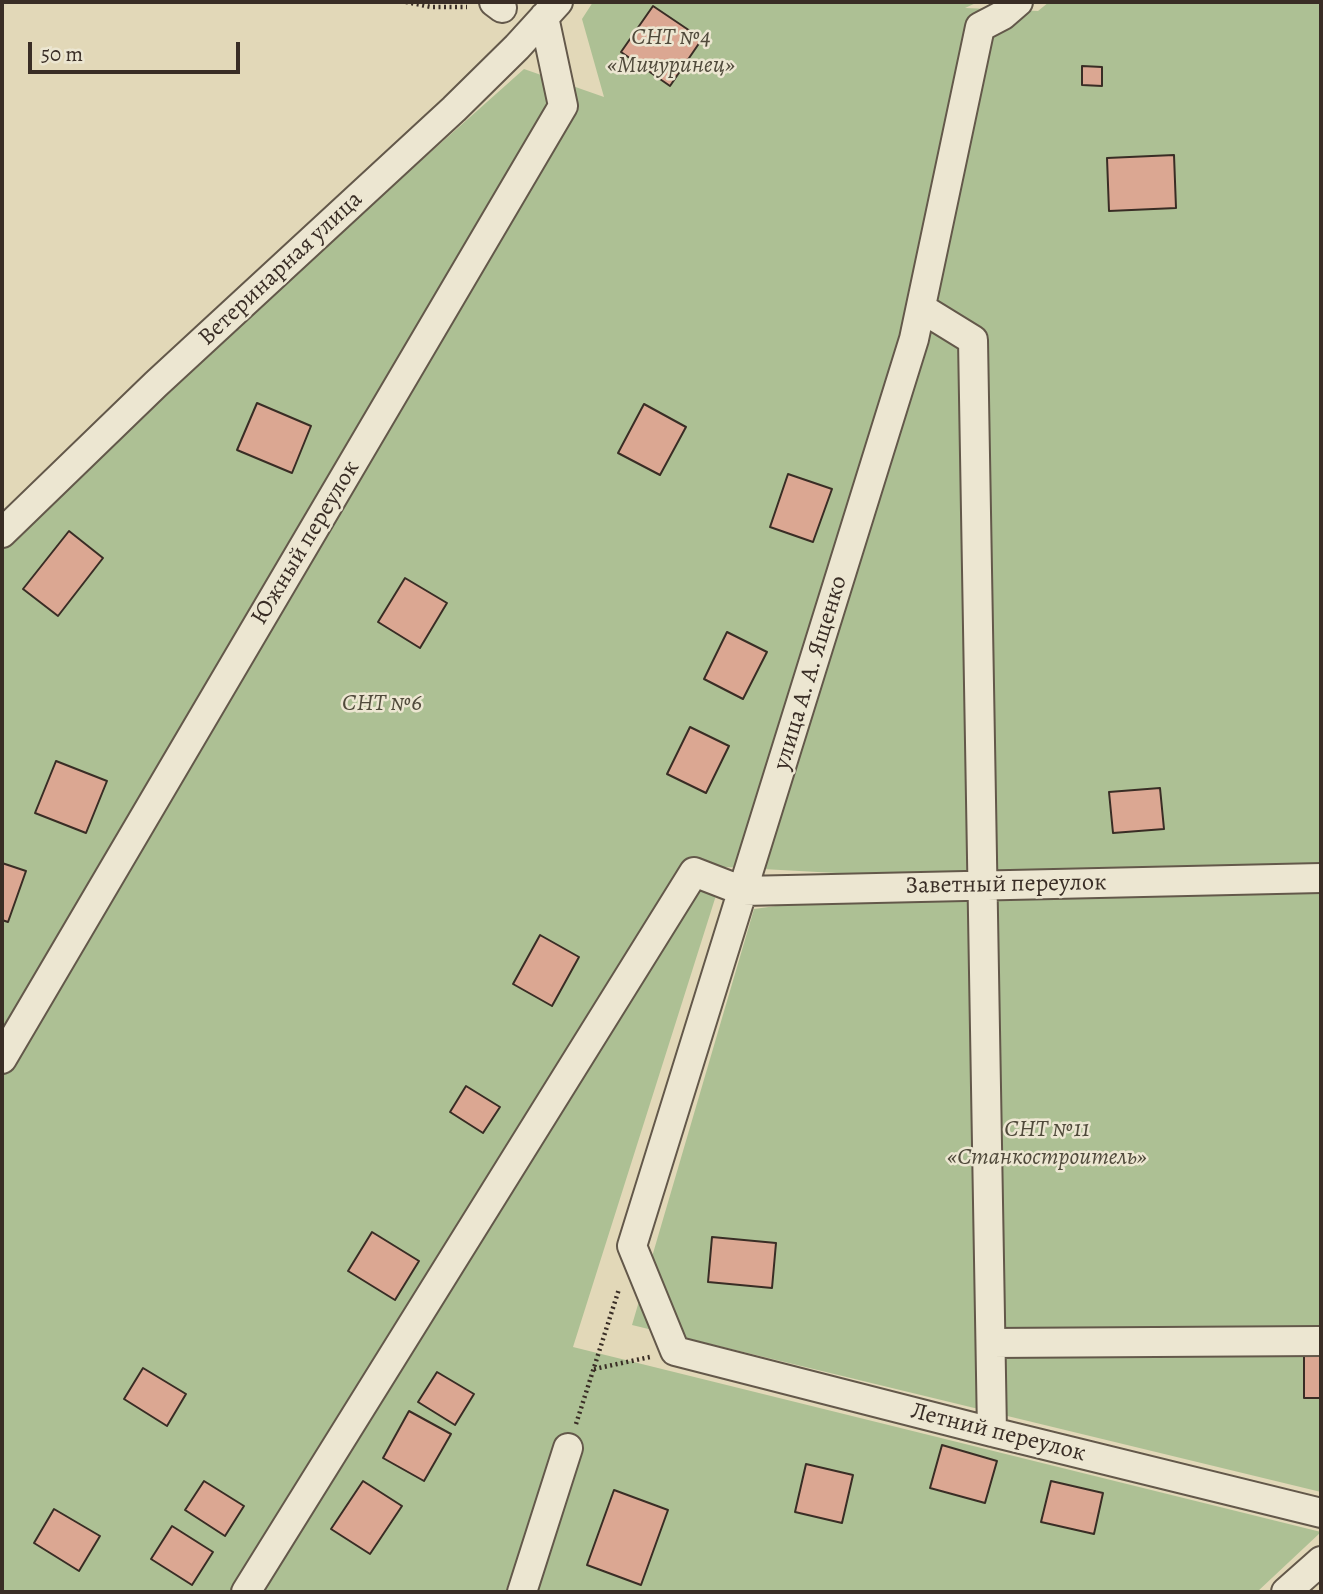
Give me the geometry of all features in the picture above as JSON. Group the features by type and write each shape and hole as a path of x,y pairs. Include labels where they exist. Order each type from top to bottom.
{"street":[{"name":"улица А. А. Ященко","path":"632,1247 914,340 981,27 1003,15 1018,2"},
{"name":"Ветеринарная улица","path":"2,533 167,374 454,109 551,9"},
{"name":"Южный переулок","path":"2,1059 563,106 551,9"},
{"path":"921,308 973,340 992,1432"},
{"name":"Заветный переулок","path":"246,1592 694,872 743,891 1321,878"},
{"path":"632,1247 675,1352"},
{"path":"991,1343 1321,1341"},
{"name":"Летний переулок","path":"675,1352 1321,1513"},
{"path":"522,1592 568,1448"},
{"path":"1286,1592 1321,1561"}],"path":[{"path":"568,1448 632,1247"},
{"path":"594,1369 675,1352"}],"green space":[{"name":"СНТ №6","path":"593,2 978,2 965,8 1038,11 1049,2 1321,2 1321,1492 632,1325 754,909 966,880 725,867 573,1347 1321,1532 1257,1592 2,1592 2,534 524,69 604,97 582,19"}],"building":[{"path":"653,6 702,39 670,86 621,52"},
{"path":"1082,66 1102,67 1102,86 1082,85"},
{"path":"1174,155 1176,208 1109,211 1107,158"},
{"path":"257,403 311,426 292,473 237,450"},
{"path":"644,404 686,427 660,475 618,453"},
{"path":"788,474 832,489 813,542 770,527"},
{"path":"69,531 103,558 58,616 23,589"},
{"path":"405,578 447,603 420,648 378,622"},
{"path":"727,632 767,652 743,699 704,679"},
{"path":"690,727 729,746 706,793 667,774"},
{"path":"56,761 107,781 86,833 35,813"},
{"path":"1160,788 1164,829 1113,833 1109,792"},
{"path":"2,863 26,871 8,922 2,920"},
{"path":"540,935 579,957 552,1006 513,984"},
{"path":"466,1086 500,1107 483,1133 450,1112"},
{"path":"372,1232 419,1261 395,1300 348,1271"},
{"path":"712,1237 776,1243 772,1288 708,1282"},
{"path":"1304,1352 1321,1352 1321,1398 1304,1398"},
{"path":"143,1368 186,1394 167,1426 124,1399"},
{"path":"437,1372 474,1394 455,1425 418,1402"},
{"path":"409,1411 451,1434 424,1481 383,1458"},
{"path":"942,1445 997,1461 985,1503 930,1488"},
{"path":"806,1464 853,1475 842,1523 795,1512"},
{"path":"204,1481 244,1506 225,1536 185,1510"},
{"path":"363,1481 402,1506 370,1554 331,1529"},
{"path":"1051,1481 1103,1493 1094,1534 1041,1522"},
{"path":"614,1490 668,1510 641,1585 587,1565"},
{"path":"54,1509 100,1536 79,1571 34,1543"},
{"path":"172,1526 213,1552 192,1585 151,1559"}],"park label":[{"name":"СНТ №4 «Мичуринец»","path":"671,52"},
{"name":"СНТ №11 «Станкостроитель»","path":"1047,1144"}]}
